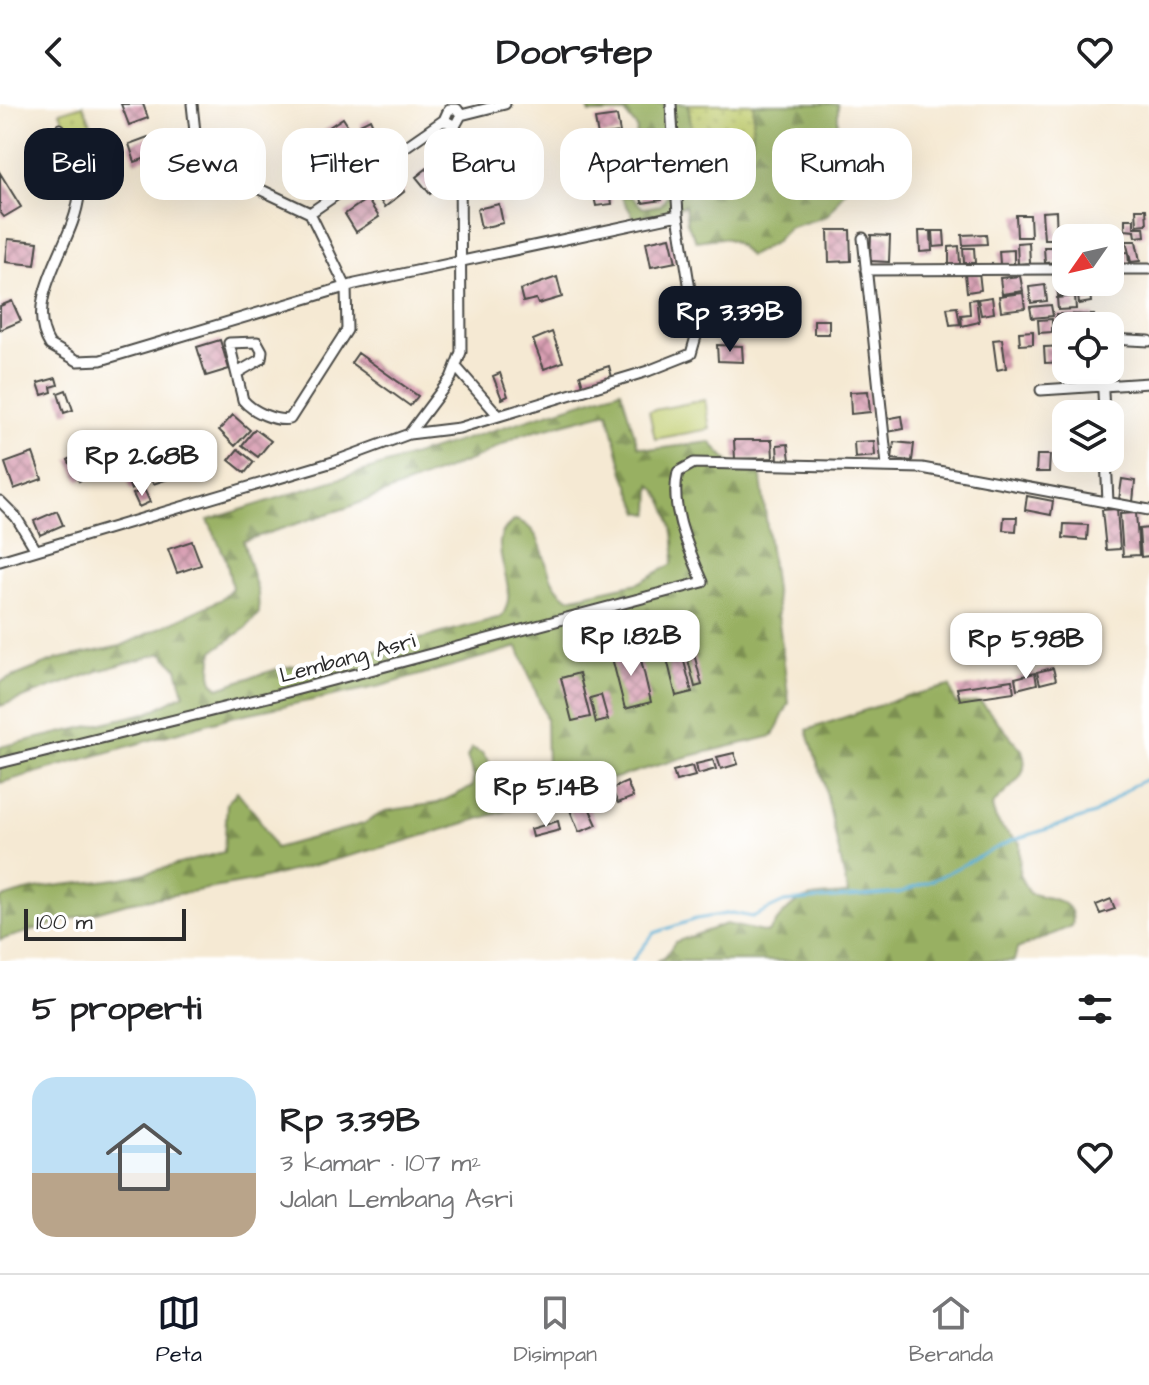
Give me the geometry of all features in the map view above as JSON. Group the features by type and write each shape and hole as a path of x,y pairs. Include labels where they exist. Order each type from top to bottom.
{"street":[{"path":"192,104 194,153 204,166 310,213 346,287 347,330 294,416 280,420 249,407 243,400 237,373"},
{"path":"409,434 457,368 462,336 458,260 460,148 455,126 461,115 505,104"},
{"path":"0,561 344,459 409,434 459,428 648,371 691,354 697,333 678,215 671,104"},
{"path":"444,120 444,114 449,109 457,109 461,115"},
{"path":"310,213 444,120"},
{"path":"444,120 455,126"},
{"path":"77,200 44,297 41,320 50,345 63,355 88,361 125,354 346,287 458,260 678,215"},
{"path":"863,238 887,465 964,473 1149,510"},
{"path":"866,270 1052,269"},
{"path":"1124,269 1149,269"},
{"path":"1124,340 1149,341"},
{"path":"457,368 498,415"},
{"path":"1041,390 1103,389 1149,383"},
{"path":"1103,384 1103,400"},
{"name":"Lembang Asri","path":"0,763 53,747 280,694 703,582 676,501 676,477 681,468 714,462 769,467 887,465"},
{"path":"1107,472 1108,502"},
{"path":"0,501 16,517 36,550"}],"green space":[{"path":"586,104 688,104 691,128 637,128 625,113 590,113"},
{"path":"688,104 754,104 753,128 691,128"},
{"path":"754,104 838,104 838,128 772,128 772,200 838,200 827,216 788,228 774,243 749,256 726,238 696,241 687,223 685,205 651,220 636,221 623,200 635,200 643,208 661,205 664,200 756,200"},
{"path":"83,105 93,128 66,128 60,112"},
{"path":"621,390 638,446 655,449 710,442 733,466 760,470 789,703 773,736 682,758 399,843 253,881 127,903 0,940 0,899 46,887 135,875 224,852 227,803 237,791 258,817 275,848 363,824 385,811 438,803 472,787 474,777 467,757 472,748 482,753 494,768 514,765 547,769 546,718 518,647 381,686 231,717 0,783 0,747 150,712 184,694 177,668 162,653 98,671 0,706 0,682 58,659 121,646 220,600 232,588 226,559 208,520","holes":["608,412 624,473 640,512 650,514 651,485 657,492 667,510 673,533 672,564 638,583 569,598 552,580 535,535 528,526 516,520 505,529 500,540 508,591 507,605 501,617 343,660 280,668 218,688 212,680 213,651 246,628 259,613 258,593 243,541 349,507 478,457 520,435"]},
{"path":"705,400 710,429 655,439 649,411"},
{"path":"950,686 956,704 981,702 1022,750 1024,768 1021,775 992,806 993,813 1002,828 1020,843 1019,875 1029,893 1066,905 1072,917 1072,926 1017,949 1014,961 657,961 664,958 675,942 726,924 767,933 786,911 801,900 848,894 824,783 807,730 907,696"}],"building":[{"path":"121,104 143,104 148,118 129,125"},
{"path":"617,116 619,128 597,128 595,119"},
{"path":"343,118 349,128 328,128"},
{"path":"370,119 374,128 362,128 360,124"},
{"path":"140,140 140,160 135,162 129,144"},
{"path":"424,171 424,187 416,177"},
{"path":"0,173 21,207 4,217 0,212"},
{"path":"368,200 379,217 356,232 345,214"},
{"path":"380,200 394,200 385,207"},
{"path":"595,200 611,200 612,204 596,206"},
{"path":"499,204 503,223 481,228 477,209"},
{"path":"1136,209 1146,209 1147,224 1137,225"},
{"path":"1056,211 1052,239 1044,239 1042,212"},
{"path":"1016,215 1030,215 1031,237 1017,237"},
{"path":"1125,219 1134,219 1134,227 1144,227 1145,236 1136,237 1135,231 1125,230"},
{"path":"828,230 850,230 851,261 829,262"},
{"path":"919,231 931,231 932,251 920,252"},
{"path":"933,231 944,231 945,246 934,247"},
{"path":"986,234 987,244 963,245 962,235"},
{"path":"871,235 890,236 889,262 870,261"},
{"path":"670,237 676,262 651,267 646,242"},
{"path":"8,239 38,242 35,265 6,262"},
{"path":"1126,241 1136,241 1140,261 1131,262"},
{"path":"1029,242 1030,263 1018,264 1017,243"},
{"path":"959,246 960,264 949,265 949,247"},
{"path":"1044,247 1052,247 1052,262 1045,263"},
{"path":"963,248 974,248 975,263 964,263"},
{"path":"1014,250 1014,264 1000,264 999,251"},
{"path":"1124,252 1128,252 1129,264 1124,264"},
{"path":"979,272 981,290 967,292 965,274"},
{"path":"1020,276 1023,291 1002,294 1000,278"},
{"path":"557,277 562,297 538,304 536,299 523,302 520,290"},
{"path":"1045,285 1047,301 1031,303 1029,287"},
{"path":"1023,293 1025,308 1001,311 999,296"},
{"path":"1075,296 1076,309 1058,310 1057,298"},
{"path":"1078,296 1090,296 1091,302 1079,304"},
{"path":"992,297 994,313 981,315 978,299"},
{"path":"976,299 979,322 962,326 961,315 970,314 969,300"},
{"path":"12,301 21,321 0,330 0,306"},
{"path":"1051,305 1052,316 1032,318 1030,307"},
{"path":"957,307 960,324 950,325 947,308"},
{"path":"1052,319 1052,332 1039,333 1038,320"},
{"path":"814,320 829,320 829,334 814,334"},
{"path":"1033,331 1033,344 1020,345 1019,332"},
{"path":"552,332 563,362 544,369 533,340"},
{"path":"1002,339 1006,368 997,370 993,340"},
{"path":"220,340 229,369 206,376 197,347"},
{"path":"717,345 742,346 743,362 718,361"},
{"path":"1044,347 1052,347 1052,363 1045,363"},
{"path":"358,353 418,396 410,406 351,363"},
{"path":"609,366 612,377 583,386 580,375"},
{"path":"500,373 508,396 502,399 493,376"},
{"path":"56,378 58,385 51,387 52,392 42,395 38,383"},
{"path":"66,390 73,410 64,413 58,393"},
{"path":"868,391 870,412 851,414 850,392"},
{"path":"233,415 250,430 235,446 219,430"},
{"path":"902,416 904,429 887,432 885,419"},
{"path":"255,429 271,441 258,457 242,445"},
{"path":"734,440 772,440 773,458 735,459"},
{"path":"874,441 875,456 855,458 854,442"},
{"path":"894,442 914,444 912,461 892,459"},
{"path":"788,444 790,460 778,461 777,445"},
{"path":"168,448 177,476 153,484 143,455"},
{"path":"238,449 254,462 245,473 229,460"},
{"path":"85,450 97,470 79,481 68,460"},
{"path":"33,453 42,479 14,489 5,463"},
{"path":"1037,455 1050,455 1049,472 1036,472"},
{"path":"138,469 144,484 131,490 125,474"},
{"path":"1122,479 1135,481 1133,502 1119,500"},
{"path":"144,489 150,502 139,507 133,494"},
{"path":"1027,496 1053,501 1051,515 1025,510"},
{"path":"1117,509 1120,549 1106,550 1102,510"},
{"path":"57,511 63,525 40,535 34,521"},
{"path":"1136,513 1139,555 1123,556 1120,514"},
{"path":"1004,517 1017,517 1016,531 1003,530"},
{"path":"1064,524 1088,525 1087,540 1063,538"},
{"path":"1149,528 1149,556 1141,557 1139,529"},
{"path":"192,541 201,565 177,573 168,549"},
{"path":"678,638 692,692 676,696 663,642"},
{"path":"690,638 702,685 695,687 683,640"},
{"path":"638,647 651,702 625,709 611,654"},
{"path":"1053,668 1056,680 1040,684 1037,672"},
{"path":"579,673 590,717 572,721 561,678"},
{"path":"1035,673 1037,684 1017,689 1015,678"},
{"path":"1012,680 1014,692 960,700 957,688"},
{"path":"601,695 608,720 596,723 590,698"},
{"path":"734,753 738,764 721,769 717,757"},
{"path":"713,760 716,769 698,774 696,764"},
{"path":"692,766 695,776 676,781 673,771"},
{"path":"627,782 633,797 618,803 611,789"},
{"path":"587,803 597,825 579,832 570,810"},
{"path":"558,821 560,830 533,837 531,829"},
{"path":"1111,899 1115,909 1100,914 1096,905"}],"waterway":[{"path":"632,961 654,933 696,919 732,913 752,917 784,902 899,893 931,881 1010,841 1094,814 1132,786 1149,778"}]}
